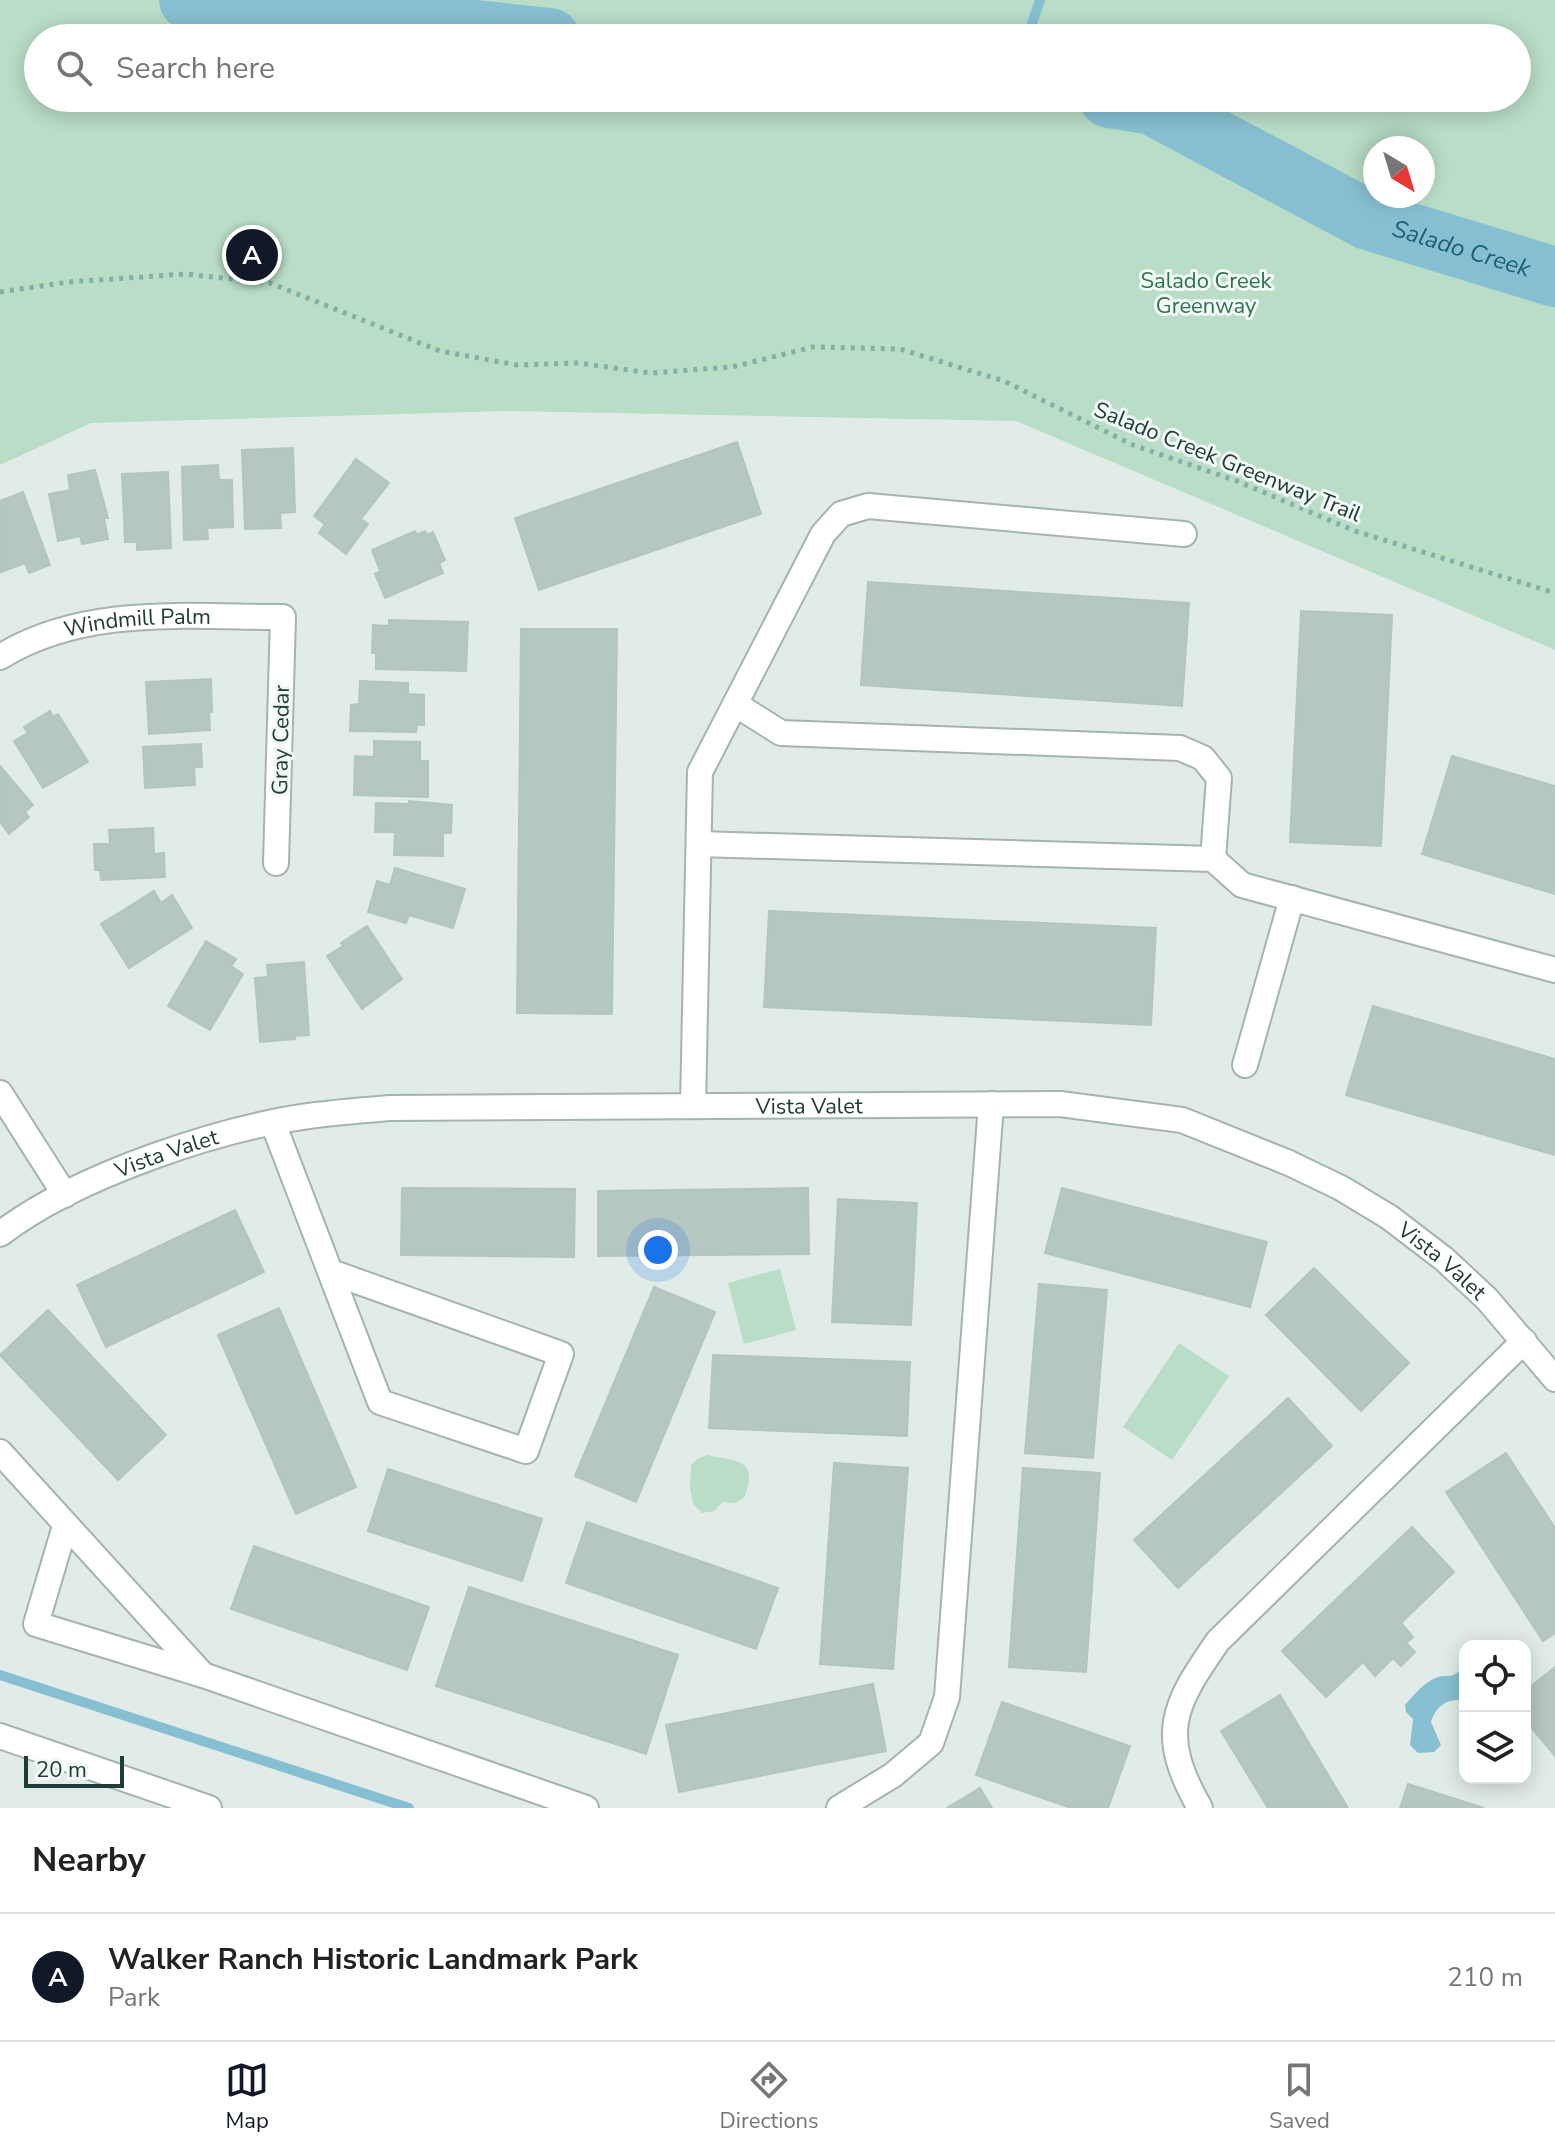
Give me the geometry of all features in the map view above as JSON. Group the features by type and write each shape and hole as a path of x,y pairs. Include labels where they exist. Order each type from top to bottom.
{"street":[{"path":"693,1106 700,772 823,534 841,514 868,506 1184,534"},
{"name":"Windmill Palm","path":"0,657 41,638 123,617 283,617"},
{"name":"Gray Cedar","path":"276,863 283,617"},
{"path":"735,704 781,733 1180,748 1203,758 1219,778 1213,859"},
{"path":"699,844 1213,859 1242,885 1555,970"},
{"path":"1245,1065 1292,898"},
{"path":"0,1093 65,1195"},
{"path":"839,1808 893,1775 931,1743 947,1697 991,1104"},
{"name":"Vista Valet","path":"3,1226 87,1182 170,1152 241,1130 314,1115 389,1108 1060,1104 1182,1120 1289,1163 1341,1188 1389,1217 1444,1259 1476,1289 1555,1379"},
{"path":"273,1123 380,1402 526,1451 561,1354 331,1272"},
{"path":"1200,1808 1177,1759 1175,1722 1188,1685 1218,1641 1524,1341"},
{"path":"0,1452 203,1675"},
{"path":"65,1526 36,1624 203,1675 586,1808"},
{"path":"0,1736 209,1808"}],"path":[{"name":"Salado Creek Greenway Trail","path":"0,292 69,282 185,274 270,283 440,351 517,365 579,363 650,373 732,367 813,347 900,349 1004,381 1133,445 1237,481 1355,531 1555,593"}],"green space":[{"name":"Salado Creek Greenway","path":"0,0 1555,0 1555,650 1016,421 508,411 91,423 0,465"},
{"path":"780,1269 796,1330 744,1344 728,1283"},
{"path":"1179,1343 1229,1376 1172,1460 1123,1427"},
{"path":"707,1455 743,1464 749,1476 744,1498 735,1503 723,1502 714,1511 702,1513 693,1504 691,1465"}],"water":[{"path":"1459,1672 1459,1700 1439,1707 1431,1722 1441,1745 1434,1752 1418,1753 1410,1745 1413,1719 1406,1712 1405,1705 1429,1682"}],"building":[{"path":"737,442 761,514 539,590 515,518"},
{"path":"293,448 295,512 280,513 281,528 245,529 242,450"},
{"path":"356,459 389,483 361,519 368,524 346,554 319,533 325,524 314,516"},
{"path":"218,465 219,480 232,480 233,527 207,528 208,539 184,540 182,467"},
{"path":"95,470 108,518 104,518 108,539 82,544 80,536 58,541 49,494 70,490 68,475"},
{"path":"168,472 171,548 137,550 137,542 125,542 122,474"},
{"path":"23,492 50,565 29,573 25,563 1,572 0,501"},
{"path":"415,531 417,535 425,531 427,535 433,532 445,560 439,563 443,573 385,598 375,574 380,571 372,550"},
{"path":"868,582 1189,603 1182,706 861,685"},
{"path":"1301,611 1392,615 1381,846 1290,842"},
{"path":"389,620 468,622 466,671 376,669 376,653 372,653 373,625 389,626"},
{"path":"521,629 617,629 612,1014 517,1013"},
{"path":"211,679 210,730 149,734 146,682"},
{"path":"360,681 408,683 408,694 424,695 424,725 417,725 416,732 350,731 351,705 359,704"},
{"path":"50,711 53,717 58,714 88,762 43,788 14,741 28,733 24,727"},
{"path":"374,741 420,742 420,761 428,761 428,797 354,795 355,756 374,757"},
{"path":"201,744 202,767 194,767 195,785 145,788 143,747"},
{"path":"1452,756 1555,786 1555,894 1422,854"},
{"path":"0,766 33,805 25,812 29,817 9,834 0,822"},
{"path":"409,801 452,805 451,833 443,833 443,856 394,855 395,832 375,832 376,803 409,804"},
{"path":"153,828 154,854 164,853 165,877 101,880 100,870 95,870 94,844 110,844 109,830"},
{"path":"395,868 465,889 453,928 409,915 406,923 368,912 377,881 390,885"},
{"path":"154,891 161,903 172,895 192,928 129,968 101,924"},
{"path":"769,911 1156,928 1151,1025 764,1007"},
{"path":"367,926 402,979 362,1009 327,956"},
{"path":"206,941 236,959 231,966 243,974 210,1030 168,1006"},
{"path":"304,962 309,1035 260,1042 255,978 268,977 267,965"},
{"path":"1373,1006 1555,1059 1555,1155 1346,1095"},
{"path":"402,1188 575,1189 574,1257 401,1255"},
{"path":"808,1188 809,1254 598,1256 598,1191"},
{"path":"1062,1188 1267,1242 1250,1307 1045,1253"},
{"path":"838,1199 917,1203 911,1325 832,1322"},
{"path":"235,1210 264,1272 106,1347 77,1285"},
{"path":"1314,1268 1409,1363 1361,1411 1266,1315"},
{"path":"1039,1284 1107,1290 1093,1458 1025,1453"},
{"path":"654,1287 715,1312 636,1502 575,1476"},
{"path":"279,1308 356,1487 296,1514 218,1335"},
{"path":"48,1310 166,1435 118,1480 0,1355"},
{"path":"713,1355 910,1362 907,1436 709,1428"},
{"path":"1288,1398 1332,1446 1178,1588 1134,1540"},
{"path":"1506,1453 1555,1528 1555,1633 1543,1641 1446,1492"},
{"path":"834,1463 908,1468 893,1669 820,1664"},
{"path":"1023,1468 1100,1473 1086,1672 1009,1667"},
{"path":"388,1469 542,1519 522,1581 368,1531"},
{"path":"587,1522 778,1588 756,1649 566,1583"},
{"path":"1412,1527 1454,1572 1401,1623 1413,1637 1406,1643 1415,1652 1401,1666 1393,1658 1375,1676 1363,1662 1326,1697 1282,1651"},
{"path":"254,1546 429,1607 407,1670 231,1609"},
{"path":"469,1587 678,1655 646,1754 436,1686"},
{"path":"1555,1667 1555,1756 1531,1727 1531,1686"},
{"path":"873,1684 886,1751 679,1792 666,1725"},
{"path":"1280,1695 1348,1808 1268,1808 1221,1731"},
{"path":"1002,1702 1130,1746 1108,1808 1071,1808 976,1775"},
{"path":"1408,1784 1484,1808 1400,1808"},
{"path":"980,1788 992,1808 947,1808"}],"waterway":[{"name":"Salado Creek","path":"189,0 417,24"},
{"path":"1032,24 1040,0"},
{"name":"Salado Creek","path":"1165,112 1368,220 1555,277"},
{"path":"0,1675 409,1808"}],"place":[{"name":"Walker Ranch Historic Landmark Park","path":"252,255"}]}
